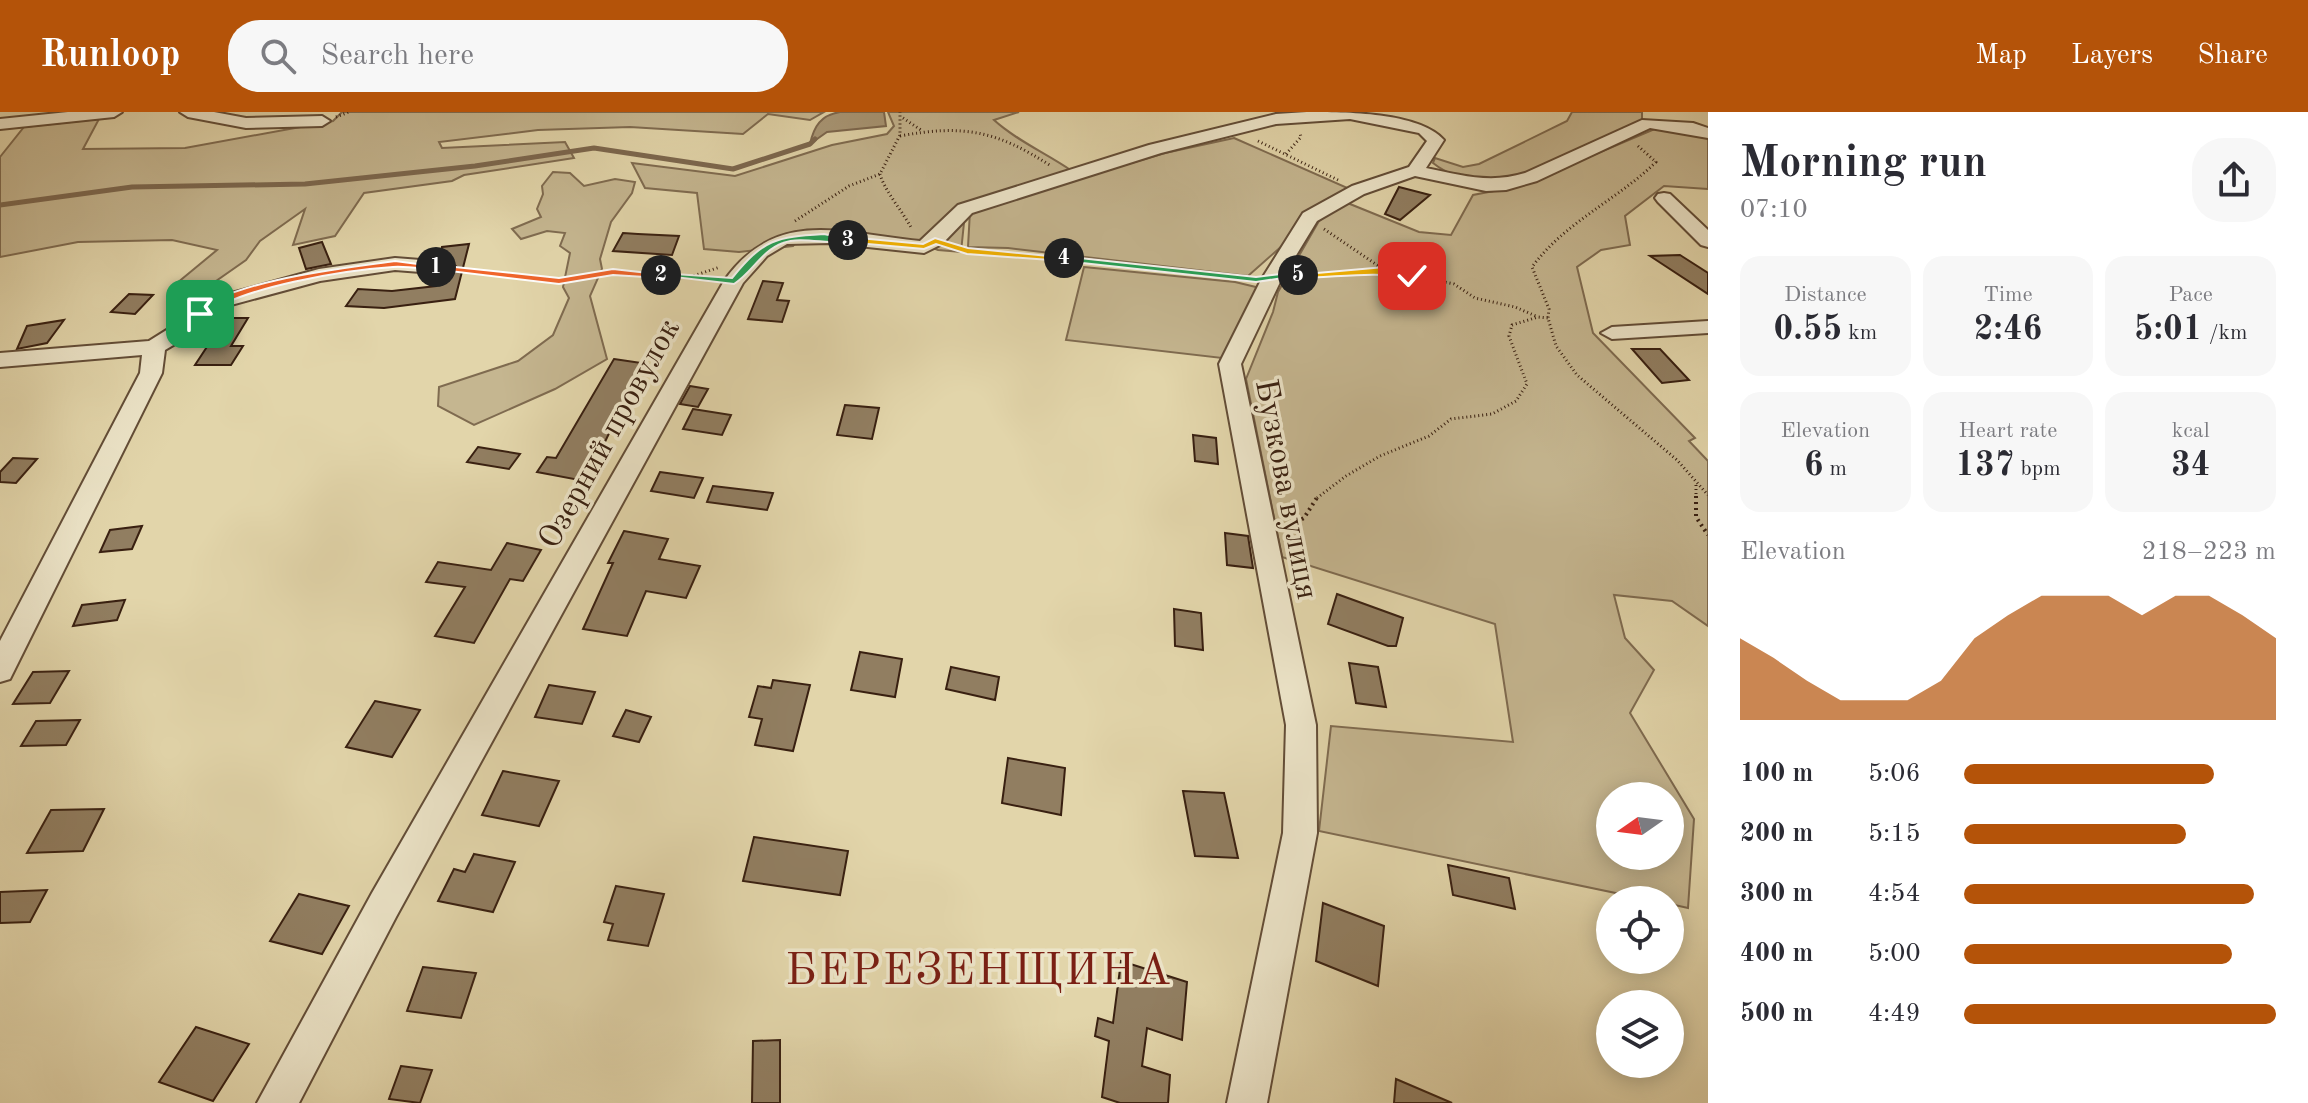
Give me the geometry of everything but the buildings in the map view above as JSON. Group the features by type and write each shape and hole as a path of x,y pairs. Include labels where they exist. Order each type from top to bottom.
{"street":[{"path":"0,124 114,112"},
{"path":"188,112 246,123 322,121"},
{"path":"782,239 824,237 924,247 965,209 1155,149 1294,116 1350,114 1424,129 1436,140 1415,171"},
{"name":"Бузкова вулиця","path":"1247,1103 1300,828 1301,725 1230,364 1271,280 1310,217 1358,190 1415,171 1486,186 1506,185 1531,177 1648,123 1693,128 1708,133"},
{"path":"1664,198 1708,241"},
{"name":"Озерний провулок","path":"277,1103 734,281 754,256 782,239"},
{"path":"0,360 154,347 189,326 213,304 270,286 358,267 395,264 446,268"},
{"path":"1612,333 1708,327"},
{"path":"0,670 151,373 154,347"}],"path":[{"path":"900,112 903,118 923,131"},
{"path":"1286,155 1301,137 1294,116"},
{"path":"782,239 796,220 817,204 849,186 880,174 900,136 903,118"},
{"path":"900,136 950,127 989,132 1012,141 1069,177"},
{"path":"1233,131 1358,190"},
{"path":"1656,162 1621,194 1562,233 1539,255 1532,267 1549,309 1548,318 1556,346 1577,375 1677,460 1708,495"},
{"path":"880,174 883,185 904,212 908,225 935,240 967,251 1271,280 1310,273 1360,274 1385,270"},
{"path":"1310,217 1345,246 1385,270 1454,284 1475,298 1548,318"},
{"path":"446,268 559,281 613,272 734,281"},
{"path":"1263,542 1304,518 1319,495 1380,456 1429,436 1451,419 1492,414 1516,401 1527,384 1509,336 1512,325 1538,317"},
{"path":"1696,483 1696,517 1708,535"}],"shaded area":[{"path":"342,112 824,112 810,120 768,114 743,134 630,127 538,130 439,142 442,148 565,142 574,158 464,175 452,181 364,193 335,236 293,245 305,209 260,241 246,260 186,302 171,288 217,250 172,240 78,242 0,257 0,157 24,127 99,119 83,149 185,148 333,121"},
{"path":"840,112 884,112 886,126 827,132 810,144 819,122"},
{"path":"888,112 1019,112 994,120 1072,171 965,213 961,252 938,250 915,241 806,230 793,246 739,252 704,249 697,193 645,188 632,163 735,176 832,145 887,134 894,126"},
{"path":"1572,112 1642,112 1642,122 1566,158 1509,177 1482,180 1456,175 1433,163 1435,158 1463,167 1479,164 1567,121"},
{"path":"1657,128 1708,137 1708,189 1664,186 1625,216 1630,245 1601,250 1577,267 1593,333 1695,438 1689,441 1708,461 1708,626 1672,601 1614,595 1625,638 1654,670 1630,713 1672,782 1596,782 1596,870 1684,870 1684,802 1694,819 1688,908 1684,907 1684,886 1596,886 1596,889 1319,831 1331,726 1513,742 1495,624 1282,557 1246,379 1278,292 1319,221 1345,202 1419,232 1451,235 1473,195 1520,186"},
{"path":"1234,138 1352,190 1301,215 1283,245 1248,276 1008,248 968,247 970,211 1165,153"},
{"path":"553,172 570,173 584,186 615,179 635,182 632,193 611,222 600,259 602,269 590,296 607,359 555,389 474,425 438,406 439,387 518,361 553,335 569,298 563,287 570,253 560,246 565,233 547,231 521,239 512,229 541,217 537,209 543,194 542,186"},
{"path":"1084,267 1235,282 1260,288 1222,358 1066,340"}],"waterway":[{"path":"0,205 132,187 305,184 475,166 594,148 733,169 810,144 815,139"}],"district":[{"name":"БЕРЕЗЕНЩИНА","path":"979,969"}],"route":[{"path":"200,314 232,296 270,286 358,267 395,264 559,281 613,272 734,281 754,256 782,239 824,237 924,247 935,240 967,251 1085,260 1256,280 1310,273 1345,275 1385,270 1412,276"}]}
